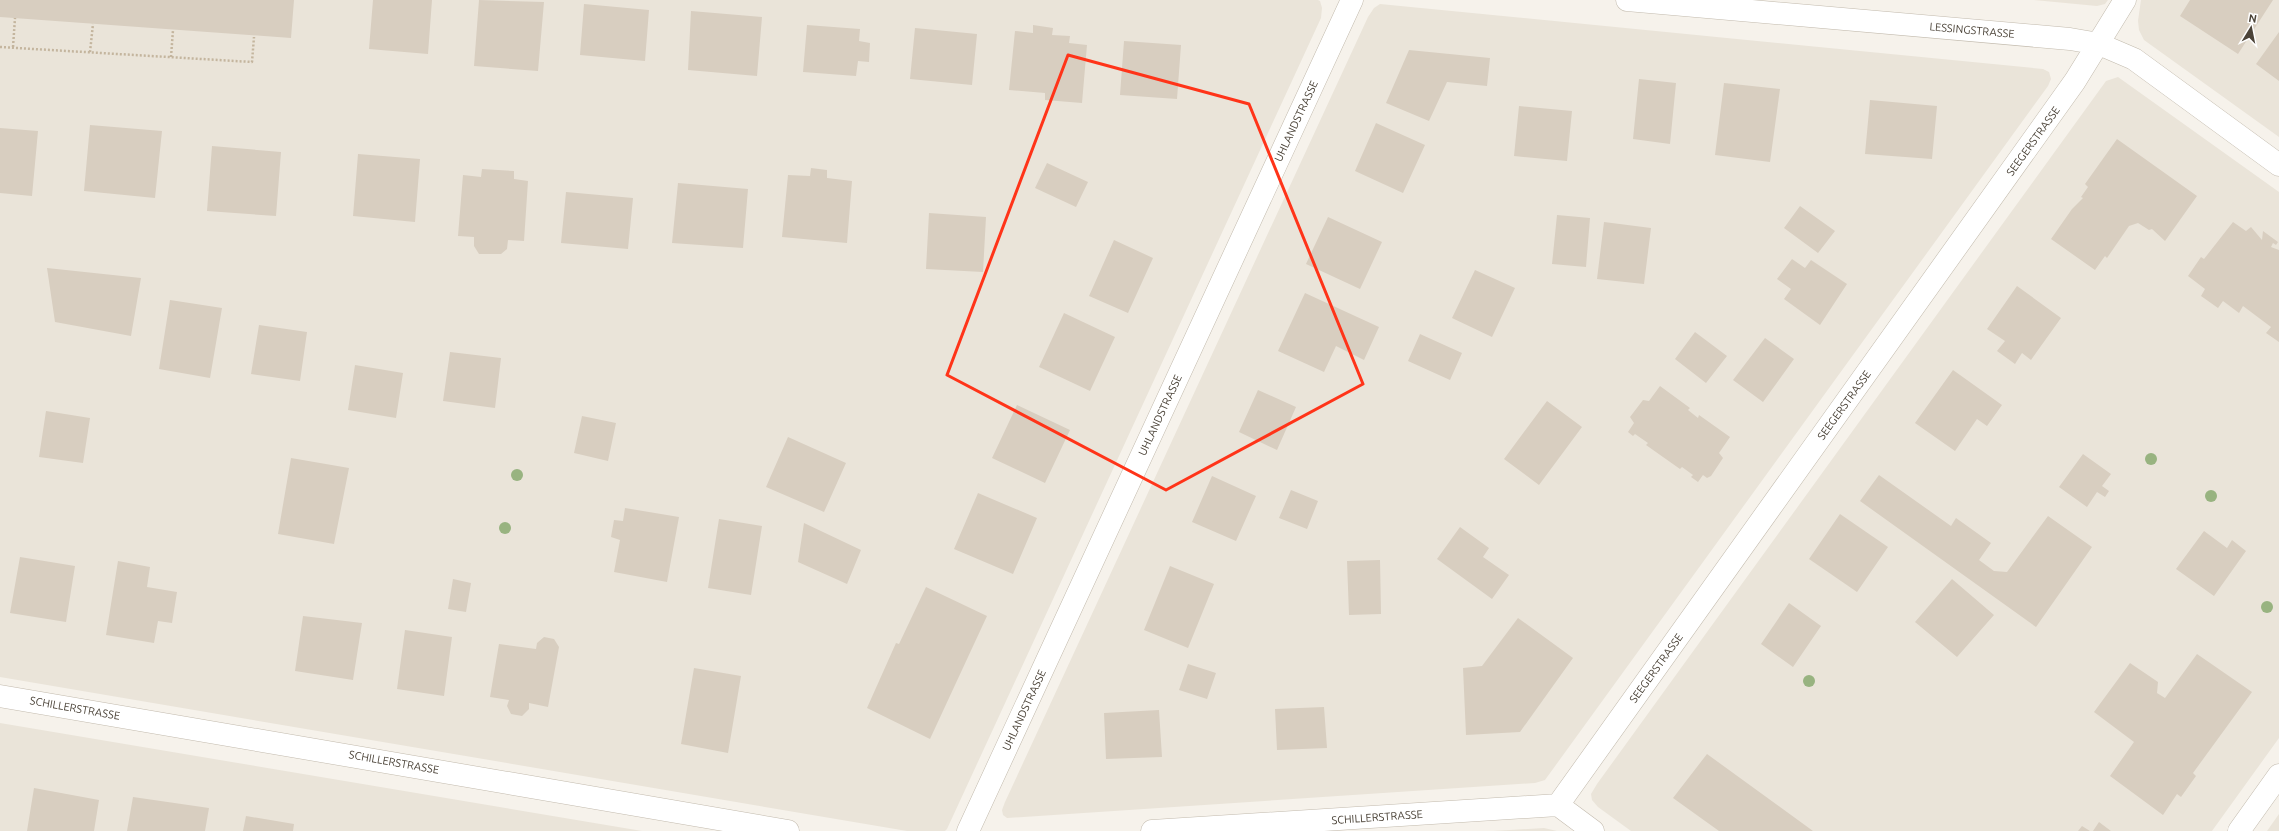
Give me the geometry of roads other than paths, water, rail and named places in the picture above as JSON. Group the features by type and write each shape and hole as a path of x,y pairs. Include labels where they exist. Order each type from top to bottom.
{"street":[{"name":"UHLANDSTRASSE","path":"968,831 1352,0"},
{"name":"LESSINGSTRASSE","path":"1627,0 2070,39 2099,44 2134,59 2279,165"},
{"name":"SEEGERSTRASSE","path":"1558,805 2071,88 2125,0"},
{"name":"SCHILLERSTRASSE","path":"0,696 788,831"},
{"path":"2238,831 2279,775"},
{"name":"SCHILLERSTRASSE","path":"1152,831 1558,805"},
{"path":"1558,805 1593,831"}]}
